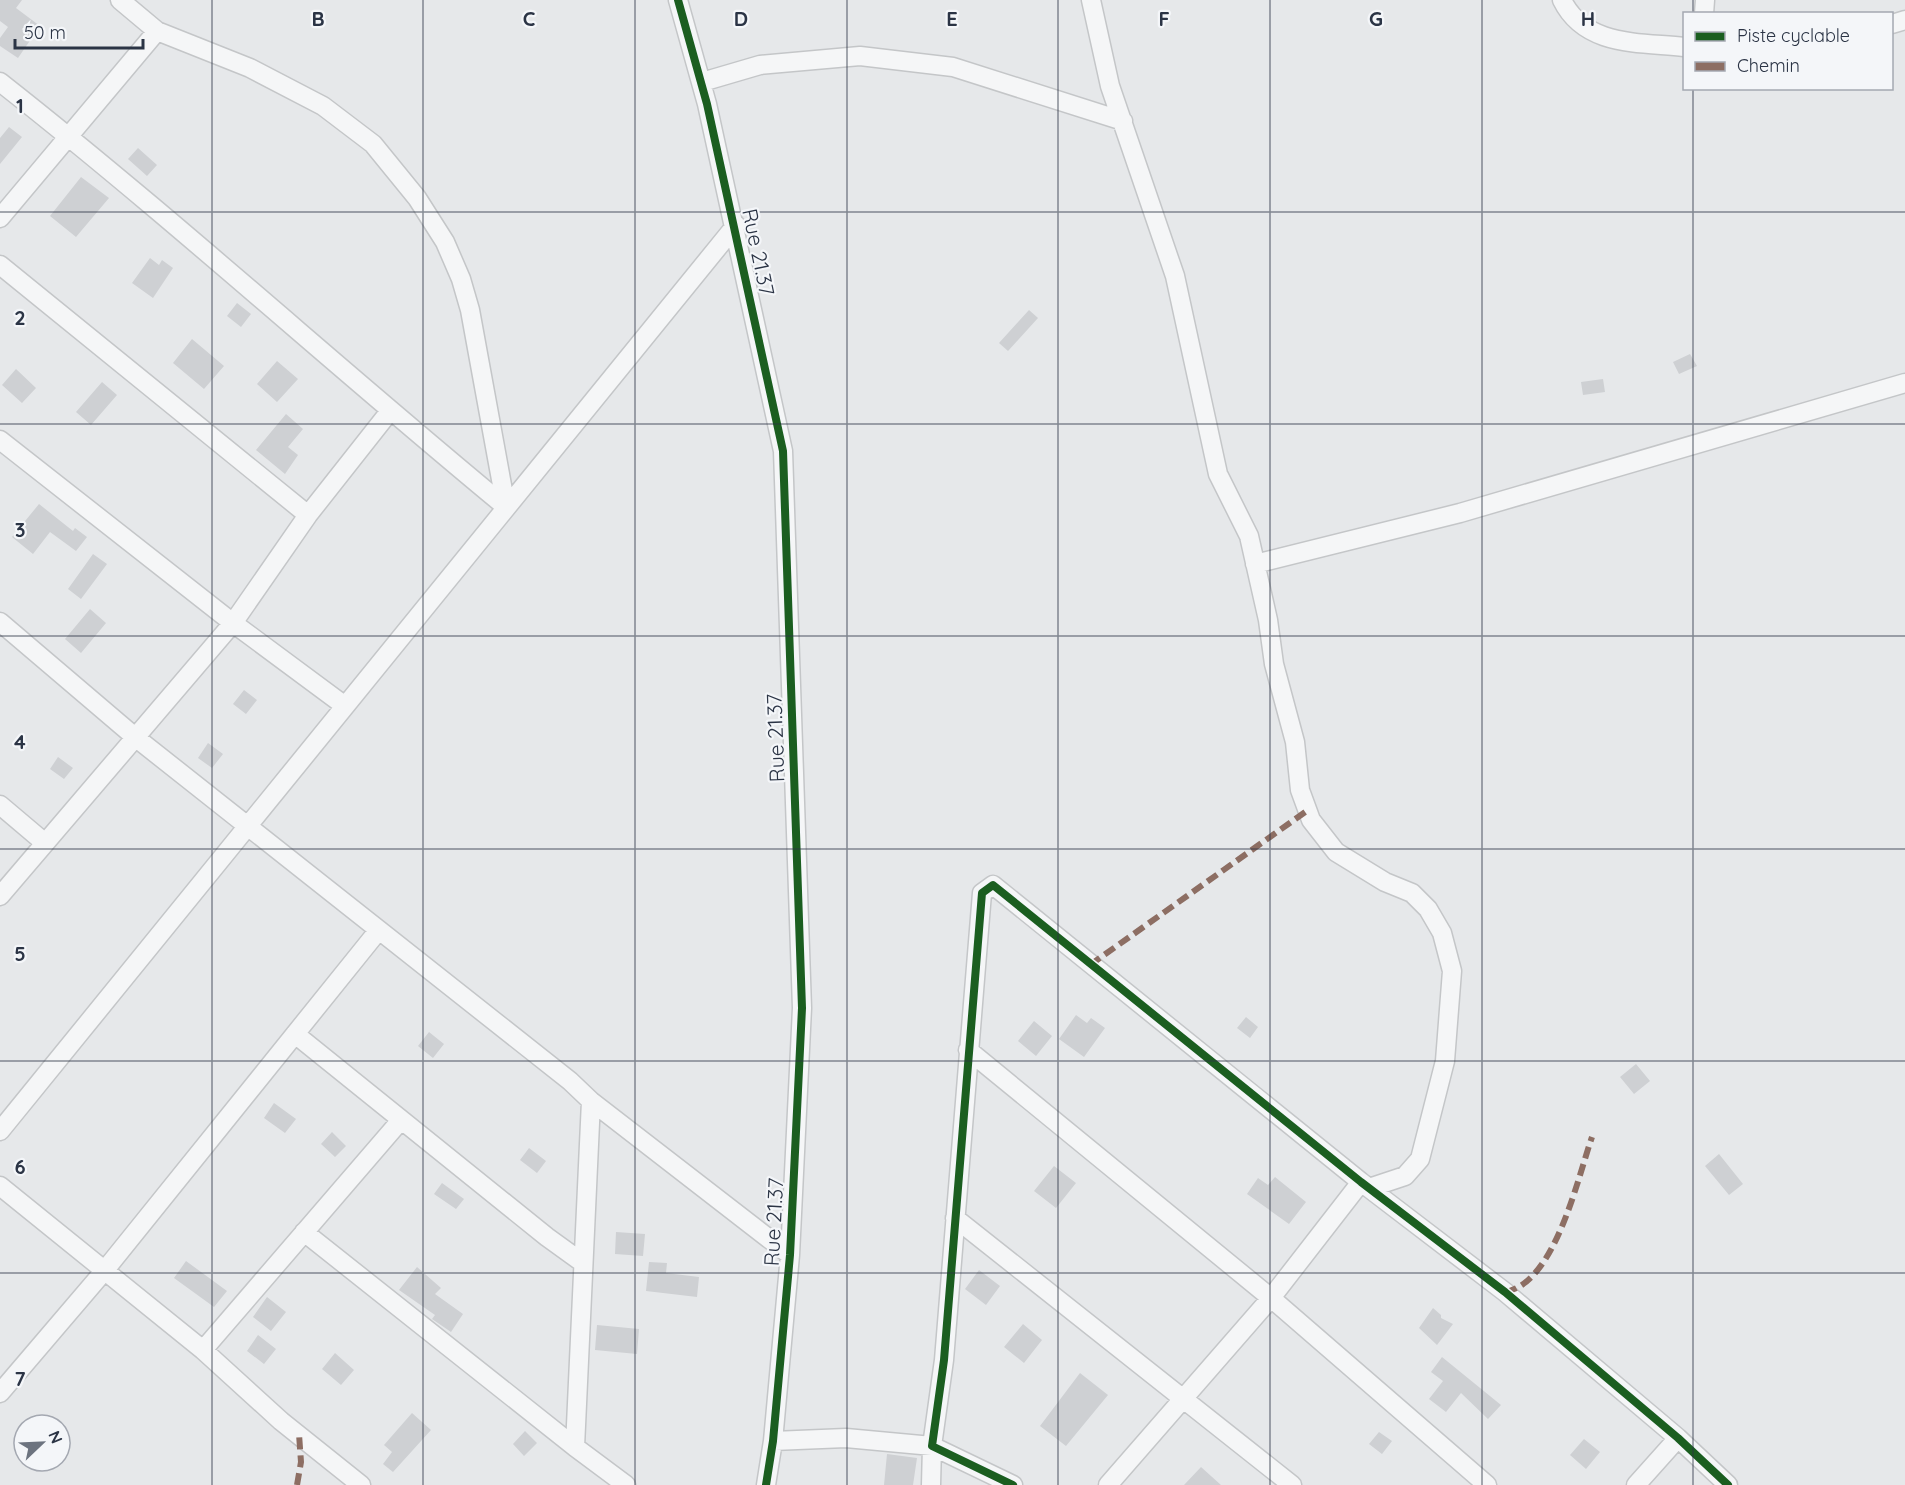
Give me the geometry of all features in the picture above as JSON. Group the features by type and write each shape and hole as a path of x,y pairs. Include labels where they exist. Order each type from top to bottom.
{"street":[{"path":"120,0 157,31 250,68 323,106 373,144 417,198 445,242 461,279 506,507"},
{"name":"Rue 21.37","path":"678,0 702,82 783,451 802,1008 790,1255 773,1441 766,1485"},
{"path":"1090,0 1102,56 1175,276 1218,474 1249,536 1268,620 1274,664 1295,742 1300,790 1311,820 1336,852 1385,882 1412,893 1428,909 1442,933 1452,971 1445,1061 1420,1159 1405,1176 1365,1185 1271,1299 1108,1485"},
{"path":"1562,0 1569,14 1594,34 1623,41 1683,47"},
{"path":"0,218 157,31"},
{"path":"702,82 760,65 860,56 953,67 1123,121"},
{"path":"0,82 69,136 390,411 506,507"},
{"path":"0,1131 735,225"},
{"path":"0,265 308,514"},
{"path":"1255,564 1460,513 1905,383"},
{"path":"0,896 233,623 308,514 390,411"},
{"path":"0,440 233,623 345,706"},
{"path":"0,622 135,736 378,931 552,1066 591,1101 790,1255"},
{"path":"0,806 45,843"},
{"path":"931,1485 932,1446 944,1360 981,893 993,885 1365,1185 1513,1299 1678,1438 1728,1485"},
{"path":"0,1393 105,1270 378,931"},
{"path":"295,1034 538,1230 583,1263"},
{"path":"968,1050 1271,1299 1487,1485"},
{"path":"575,1448 591,1101"},
{"path":"203,1350 401,1120"},
{"path":"0,1186 203,1350 281,1421 361,1485"},
{"path":"955,1218 1293,1485"},
{"path":"304,1232 575,1448 626,1485"},
{"path":"773,1441 846,1438 932,1446 1013,1485"},
{"path":"1636,1485 1678,1438"}],"building":[{"path":"0,0 22,0 16,8 40,26 18,58 0,46 0,38 8,27 0,21"},
{"path":"9,127 22,137 0,164 0,138"},
{"path":"138,148 157,165 147,176 128,159"},
{"path":"81,177 109,198 76,237 50,216"},
{"path":"150,258 159,265 162,260 173,268 153,298 132,283"},
{"path":"237,303 251,314 241,327 227,316"},
{"path":"1029,310 1038,318 1008,351 999,343"},
{"path":"192,339 224,366 204,389 173,363"},
{"path":"1690,354 1697,366 1679,374 1673,362"},
{"path":"277,361 298,379 277,402 257,384"},
{"path":"16,369 36,388 22,403 2,385"},
{"path":"1603,379 1605,392 1583,395 1581,382"},
{"path":"102,382 117,395 91,425 76,412"},
{"path":"286,414 303,429 288,447 298,455 285,474 256,450"},
{"path":"39,504 73,531 75,528 87,537 76,551 50,532 33,554 12,537"},
{"path":"93,554 107,564 81,599 68,589"},
{"path":"90,609 106,623 81,653 65,639"},
{"path":"244,690 257,700 246,714 233,704"},
{"path":"208,743 223,754 212,768 198,758"},
{"path":"58,757 73,768 64,779 50,769"},
{"path":"1076,1015 1087,1023 1091,1018 1105,1028 1084,1057 1059,1039"},
{"path":"1246,1017 1258,1027 1250,1038 1237,1028"},
{"path":"1034,1021 1052,1036 1036,1056 1018,1041"},
{"path":"429,1032 444,1044 433,1058 418,1046"},
{"path":"1636,1064 1650,1081 1634,1094 1620,1077"},
{"path":"274,1103 296,1119 285,1133 264,1118"},
{"path":"332,1132 346,1146 335,1157 321,1144"},
{"path":"529,1148 546,1161 537,1173 520,1160"},
{"path":"1719,1154 1743,1184 1729,1195 1705,1166"},
{"path":"1054,1166 1076,1183 1056,1208 1034,1191"},
{"path":"1275,1177 1306,1202 1289,1224 1247,1194 1258,1178 1268,1185"},
{"path":"442,1183 464,1199 456,1209 434,1194"},
{"path":"616,1232 645,1234 643,1256 615,1254"},
{"path":"186,1261 227,1291 214,1307 174,1278"},
{"path":"649,1262 667,1263 666,1273 699,1277 697,1297 646,1291"},
{"path":"417,1267 441,1288 435,1294 463,1314 451,1332 432,1319 435,1315 399,1290"},
{"path":"979,1270 1000,1286 986,1305 965,1289"},
{"path":"267,1297 286,1312 271,1331 253,1317"},
{"path":"1433,1308 1441,1315 1441,1318 1453,1324 1437,1345 1419,1328"},
{"path":"1023,1324 1042,1340 1024,1363 1004,1347"},
{"path":"597,1325 639,1329 637,1354 595,1350"},
{"path":"258,1335 276,1349 264,1364 247,1351"},
{"path":"335,1353 354,1370 341,1385 322,1369"},
{"path":"1442,1357 1501,1405 1488,1419 1461,1393 1446,1412 1429,1399 1443,1381 1431,1372"},
{"path":"1080,1373 1108,1395 1066,1446 1040,1426"},
{"path":"412,1413 431,1430 393,1472 383,1464 392,1452 384,1445"},
{"path":"525,1431 537,1443 524,1456 513,1444"},
{"path":"1379,1432 1392,1441 1382,1454 1369,1444"},
{"path":"1584,1439 1600,1452 1586,1469 1570,1455"},
{"path":"887,1454 917,1458 913,1485 884,1485"},
{"path":"1201,1467 1221,1485 1184,1485"}],"marked path":[{"path":"1090,965 1308,810"},
{"path":"1505,1292 1522,1285 1538,1270 1551,1250 1571,1203 1592,1137"},
{"path":"297,1485 301,1462 299,1434"}],"cycle path":[{"path":"678,0 707,104 783,451 802,1008 790,1255 773,1441 766,1485"},
{"path":"1013,1485 932,1446 944,1360 982,893 993,885 1361,1182 1505,1292 1678,1438 1728,1485"}]}
